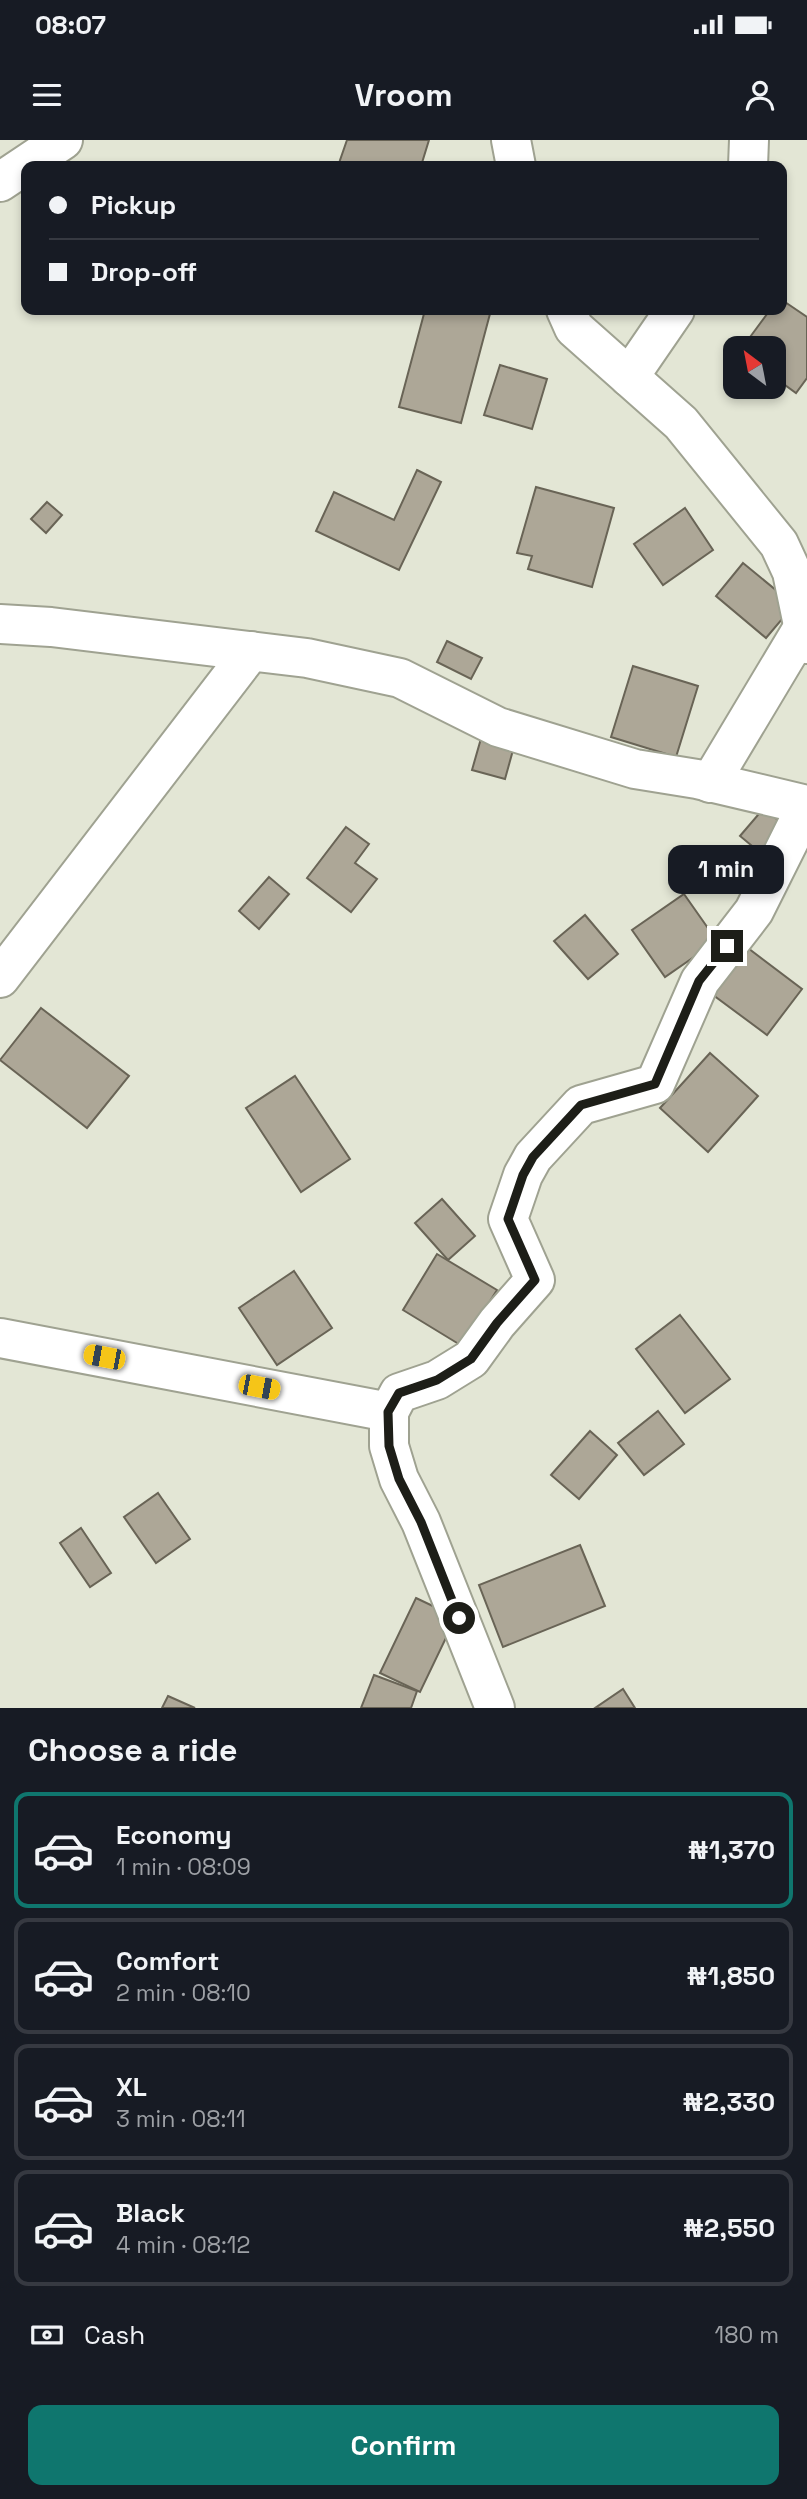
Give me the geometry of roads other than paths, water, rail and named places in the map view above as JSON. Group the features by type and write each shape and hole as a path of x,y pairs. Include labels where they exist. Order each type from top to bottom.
{"street":[{"path":"32,161 63,140"},
{"path":"511,140 515,161"},
{"path":"748,161 749,140"},
{"path":"0,182 21,168"},
{"path":"568,315 574,328 681,423 779,544 792,572 806,635 710,783"},
{"path":"629,377 672,315"},
{"path":"0,624 51,626 307,658 400,678 498,727 635,769 807,805 754,911 699,981 655,1084 581,1105 533,1157 523,1175 508,1219 535,1280 497,1323 471,1359 437,1380 399,1393 388,1412 389,1446 399,1479 421,1522 495,1708"},
{"path":"0,978 251,651"},
{"path":"0,1338 388,1412"}]}
